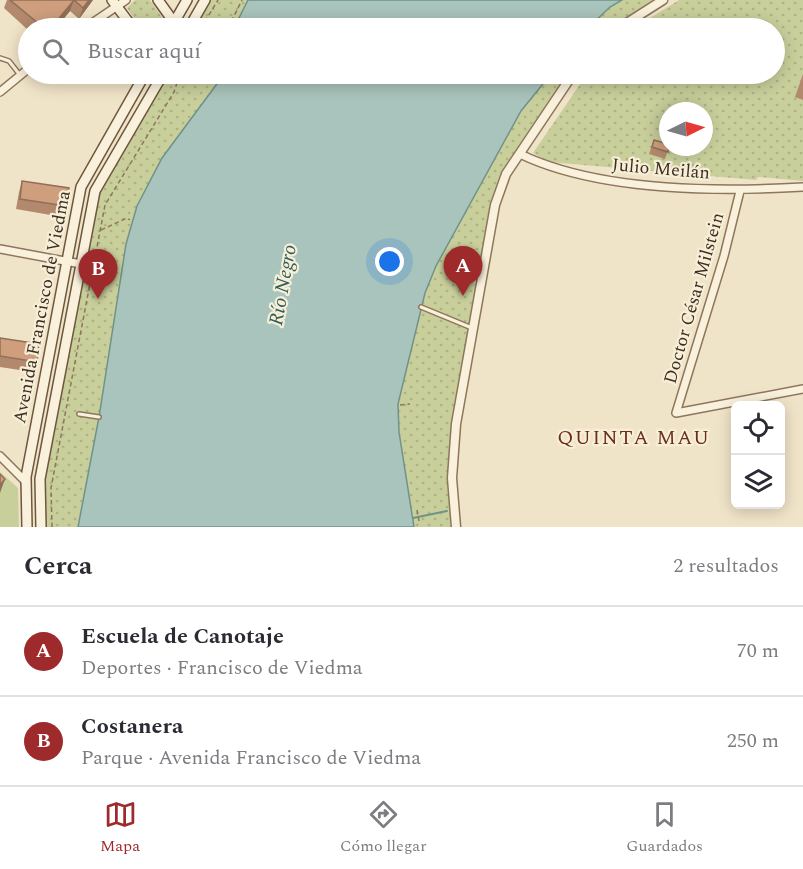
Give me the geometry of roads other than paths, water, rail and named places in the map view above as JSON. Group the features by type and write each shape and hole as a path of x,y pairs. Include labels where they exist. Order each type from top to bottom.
{"main road":[{"path":"158,0 169,18"},
{"path":"178,18 187,0"},
{"path":"195,18 205,0"},
{"path":"115,3 126,18"},
{"name":"Avenida Francisco de Viedma","path":"27,524 26,482 32,444 81,187 139,84"},
{"name":"Avenida Francisco de Viedma","path":"41,524 40,479 95,191 157,84"},
{"path":"81,187 95,191"},
{"path":"32,444 47,446"},
{"path":"27,524 41,524"}],"street":[{"path":"97,18 115,3 126,0"},
{"path":"635,18 663,0"},
{"path":"0,92 18,77"},
{"path":"456,527 452,478 456,424 495,205 506,174 566,84"},
{"name":"Julio Meilán","path":"520,154 539,163 614,181 740,191 803,187"},
{"name":"Doctor César Milstein","path":"740,191 724,255 676,413 803,389"},
{"path":"0,249 81,264"},
{"path":"0,456 26,482"}],"lane":[{"path":"0,58 9,61 18,72"},
{"path":"421,307 474,329"},
{"path":"79,414 99,417"}],"water":[{"path":"248,0 622,0 598,18 239,18"},
{"name":"Río Negro","path":"217,84 543,84 521,111 436,266 425,293 398,404 399,432 414,527 78,527 99,417 126,244 137,206 162,158"}],"waterway":[{"path":"413,518 447,511"}],"place":[{"name":"Escuela de Canotaje","path":"463,296"},
{"name":"Costanera","path":"98,299"}],"district":[{"name":"QUINTA MAU","path":"634,438"}]}
